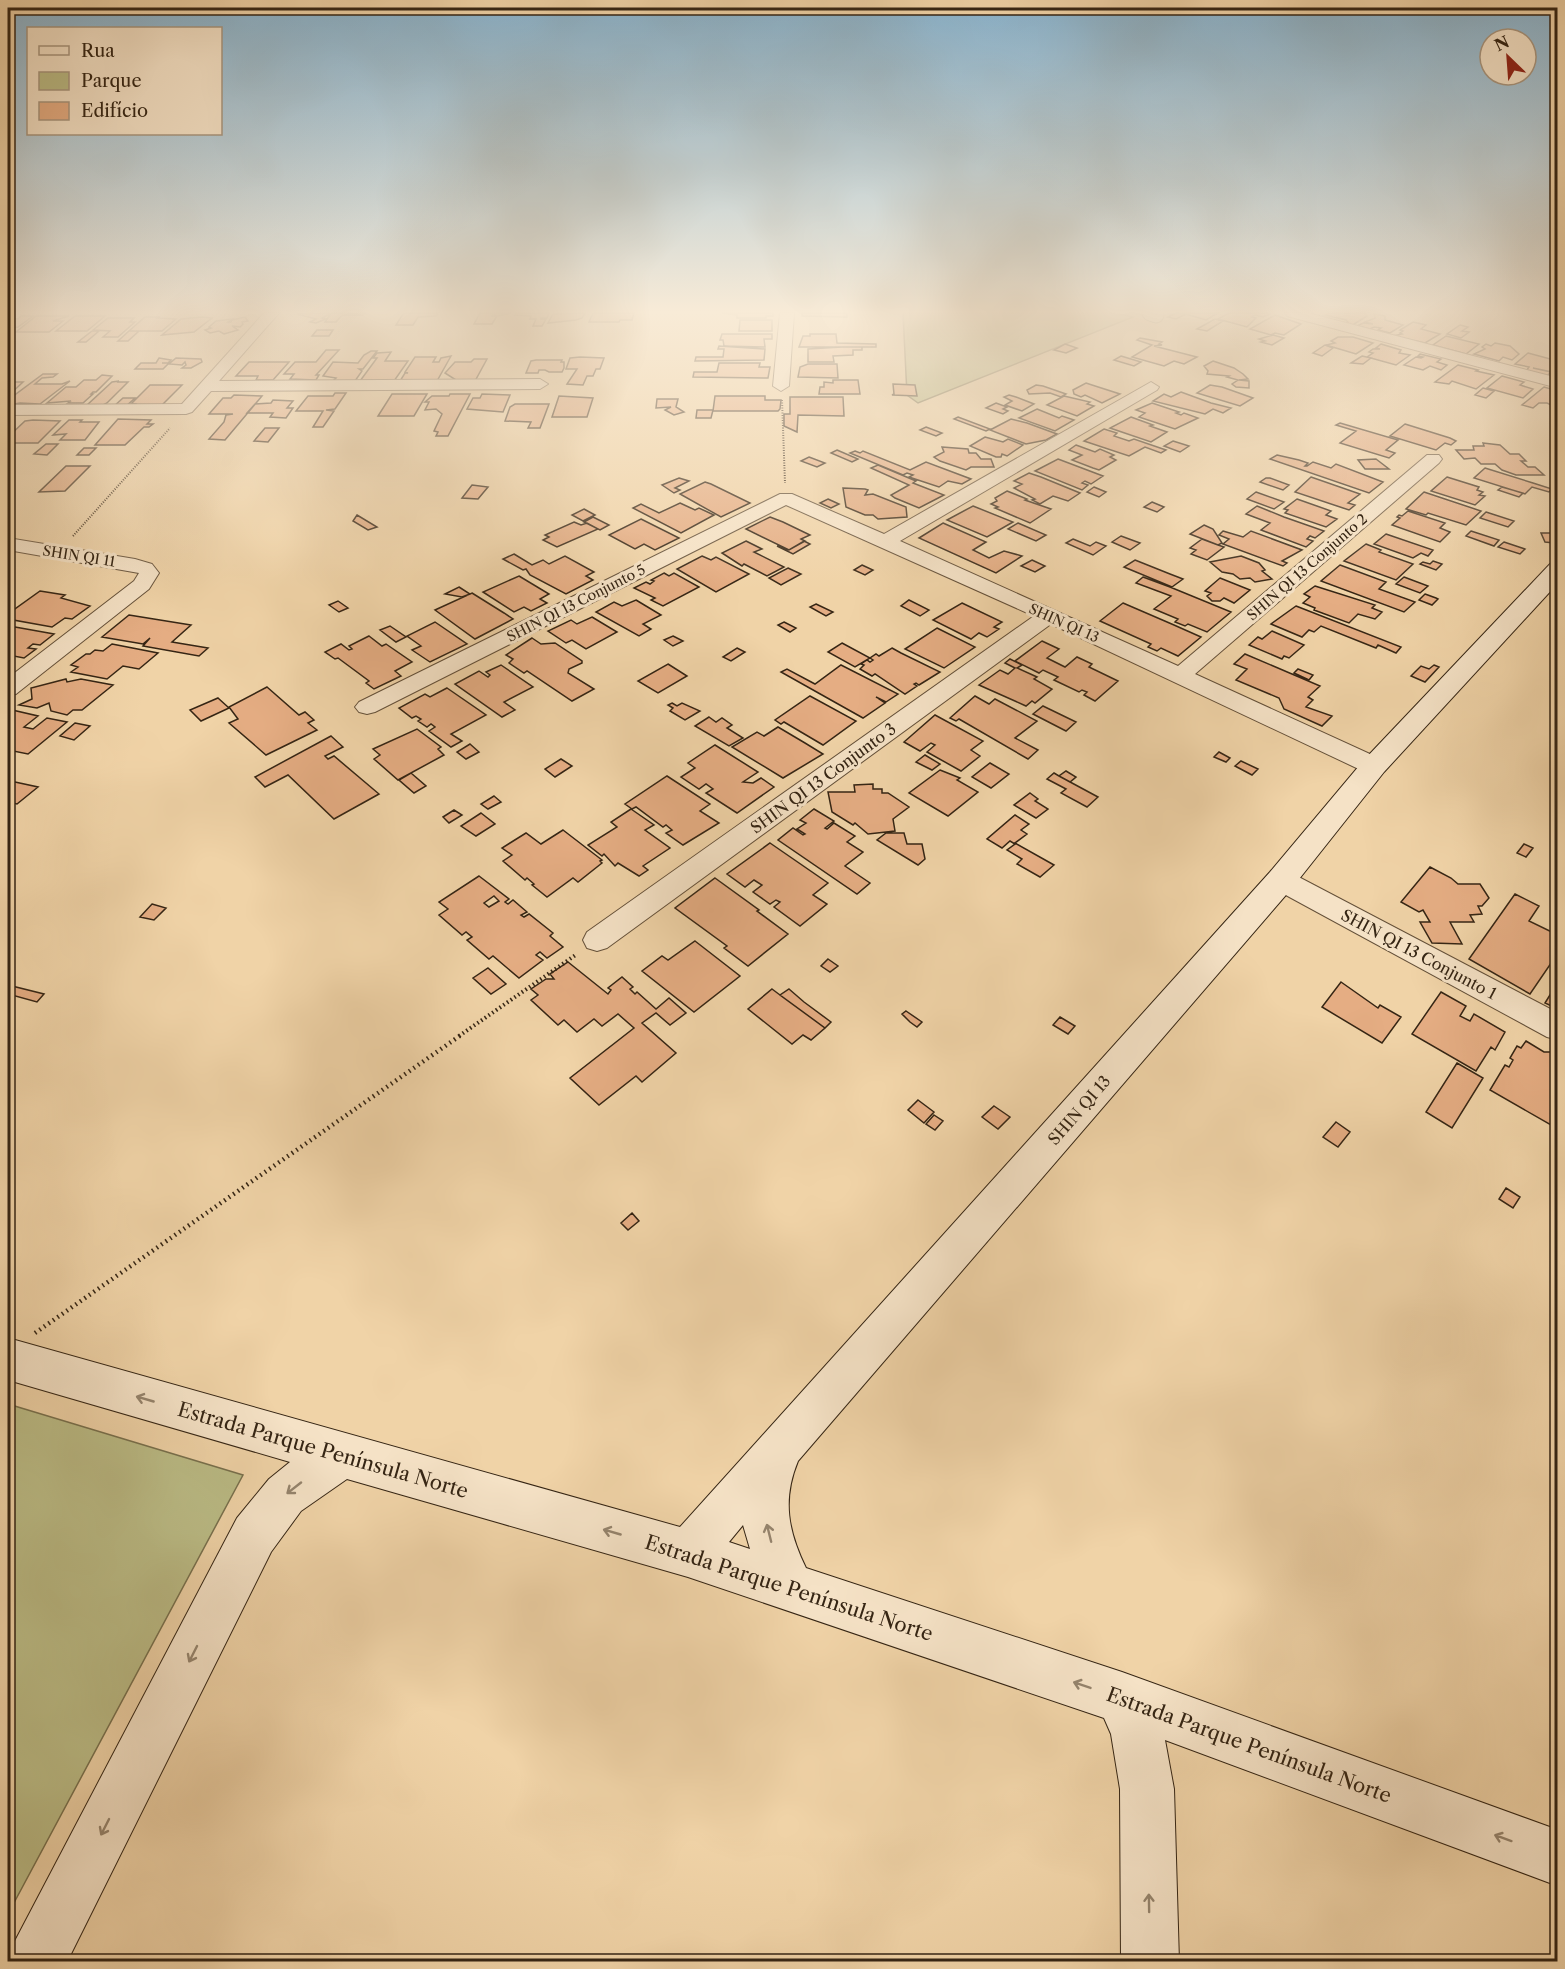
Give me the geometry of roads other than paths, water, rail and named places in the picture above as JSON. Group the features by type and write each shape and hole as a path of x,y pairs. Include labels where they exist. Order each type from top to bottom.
{"street":[{"path":"8,410 186,410 190,405"},
{"path":"886,541 1120,405"},
{"name":"SHIN QI 13 Conjunto 2","path":"1181,675 1433,459"},
{"name":"SHIN QI 13","path":"786,498 1181,675 1374,766"},
{"name":"SHIN QI 13 Conjunto 5","path":"367,707 786,498"},
{"name":"SHIN QI 11","path":"8,544 135,565 145,568 149,573 142,585 8,689"},
{"name":"SHIN QI 13","path":"688,1553 1281,880 1374,766 1554,576"},
{"name":"SHIN QI 13 Conjunto 3","path":"597,940 1048,616"},
{"name":"SHIN QI 13 Conjunto 1","path":"1281,880 1557,1028"},
{"name":"Estrada Parque Península Norte","path":"16,1350 342,1456 688,1553 1122,1698 1557,1858"},
{"name":"SHIN QI 13","path":"779,1450 766,1488 766,1525 775,1557 790,1587"},
{"path":"36,1962 254,1535 285,1495 309,1476 342,1456"},
{"path":"1122,1698 1137,1734 1148,1789 1150,1962"}]}
